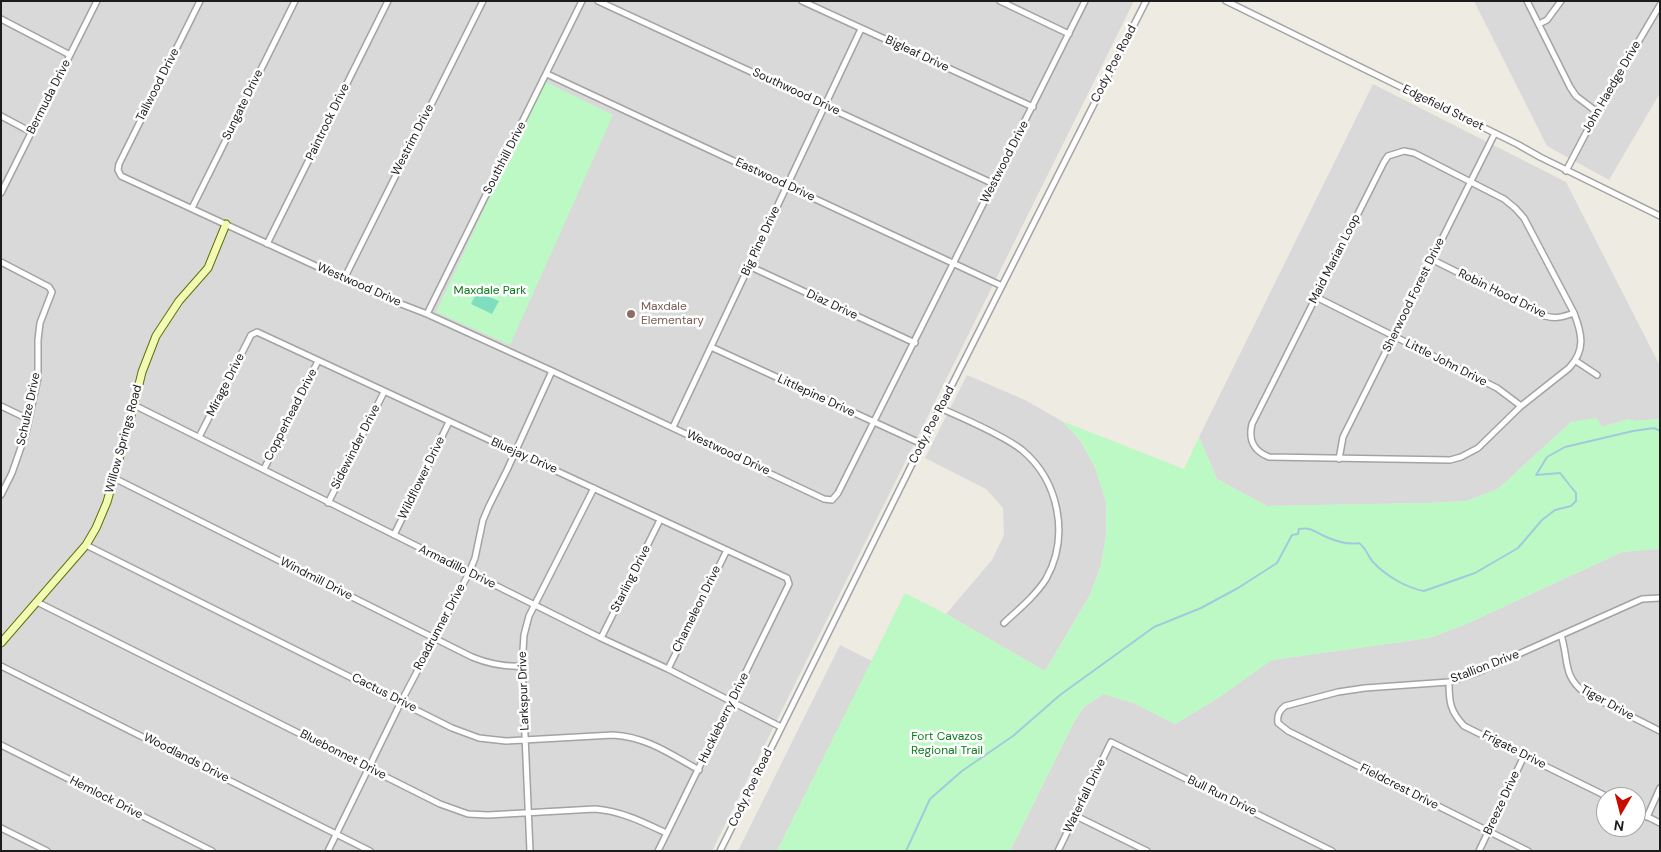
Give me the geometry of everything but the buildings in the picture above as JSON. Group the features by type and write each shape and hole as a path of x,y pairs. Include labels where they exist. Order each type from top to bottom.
{"street":[{"name":"Bermuda Drive","path":"1,192 97,1"},
{"name":"Tallwood Drive","path":"118,170 118,164 200,1"},
{"name":"Sungate Drive","path":"192,208 295,1"},
{"name":"Paintrock Drive","path":"267,244 388,1"},
{"name":"Westrim Drive","path":"344,279 483,1"},
{"name":"Southhill Drive","path":"427,314 582,1"},
{"name":"Southwood Drive","path":"598,1 994,184"},
{"name":"Bigleaf Drive","path":"802,1 1032,107"},
{"path":"1000,1 1069,34"},
{"name":"Westwood Drive","path":"118,170 124,178 383,297 427,314 552,371 824,499 832,500 838,493 875,422 1085,1"},
{"name":"Cody Poe Road","path":"720,851 940,408 1146,1"},
{"name":"Edgefield Street","path":"1226,1 1660,216"},
{"path":"1527,1 1576,96 1597,112"},
{"path":"1539,24 1547,20 1561,1"},
{"name":"John Haedge Drive","path":"1566,170 1597,112 1660,4"},
{"path":"1,19 70,55"},
{"name":"Big Pine Drive","path":"673,427 861,28"},
{"name":"Eastwood Drive","path":"547,74 1002,286"},
{"path":"1,116 31,132"},
{"name":"Sherwood Forest Drive","path":"1339,459 1343,437 1495,133"},
{"name":"Maid Marian Loop","path":"1404,151 1414,153 1471,182 1504,199 1516,208 1524,218 1574,313 1582,337 1581,346 1576,361 1570,368 1521,406 1478,448 1461,457 1450,460 1269,457 1261,454 1254,447 1250,432 1252,424 1316,297 1388,156 1404,151"},
{"name":"Willow Springs Road","path":"1,643 86,545 96,528 107,502 146,360 156,336 179,301 208,268 226,224"},
{"name":"Robin Hood Drive","path":"1431,260 1545,316 1561,318 1574,313"},
{"name":"Schulze Drive","path":"1,262 49,286 52,292 40,323 38,378 26,433 12,473 1,495"},
{"name":"Diaz Drive","path":"749,266 915,343"},
{"name":"Little John Drive","path":"1316,297 1496,388 1521,406"},
{"name":"Bluejay Drive","path":"254,333 257,332 787,578 789,584"},
{"name":"Mirage Drive","path":"199,437 251,335 254,333"},
{"name":"Littlepine Drive","path":"711,347 922,444"},
{"name":"Copperhead Drive","path":"264,469 318,361"},
{"path":"1576,361 1596,375"},
{"name":"Roadrunner Drive","path":"328,851 401,702 470,573 483,520 552,371"},
{"name":"Sidewinder Drive","path":"328,503 384,392"},
{"path":"1,406 28,420"},
{"name":"Armadillo Drive","path":"134,406 601,638 733,701 781,727"},
{"path":"940,408 1002,438 1022,450 1044,475 1056,504 1059,535 1052,567 1034,595 1004,623"},
{"name":"Wildflower Drive","path":"394,535 449,422"},
{"name":"Windmill Drive","path":"114,478 484,662 504,666 522,666"},
{"name":"Larkspur Drive","path":"530,851 522,666 524,635 534,605 594,488"},
{"name":"Starling Drive","path":"601,638 660,520"},
{"name":"Cactus Drive","path":"86,545 452,728 479,738 526,741 613,735 629,736 654,745 699,770"},
{"name":"Chameleon Drive","path":"668,669 727,550"},
{"name":"Huckleberry Drive","path":"658,851 789,584"},
{"name":"Stallion Drive","path":"1278,716 1280,710 1285,706 1338,692 1365,688 1449,682 1476,673 1642,599 1660,598"},
{"name":"Bluebonnet Drive","path":"37,602 458,812 488,815 609,810 642,821 666,834"},
{"name":"Tiger Drive","path":"1561,635 1565,646 1568,674 1579,689 1660,731"},
{"name":"Woodlands Drive","path":"1,666 370,851"},
{"name":"Frigate Drive","path":"1449,682 1451,708 1464,726 1596,791"},
{"name":"Fieldcrest Drive","path":"1278,716 1278,723 1288,731 1528,851"},
{"name":"Waterfall Drive","path":"1058,851 1111,742"},
{"name":"Bull Run Drive","path":"1111,742 1332,851"},
{"name":"Hemlock Drive","path":"1,745 212,851"},
{"name":"Breeze Drive","path":"1479,851 1524,756"},
{"path":"1660,788 1647,817 1660,823"},
{"path":"1076,816 1147,851"},
{"path":"1,828 47,851"}],"shaded area":[{"path":"1,1 1134,1 712,851 1,851"},
{"path":"1474,1 1660,1 1660,93 1609,180 1547,146"},
{"path":"1373,84 1566,182 1660,366 1660,419 1635,421 1629,419 1602,427 1571,422 1498,489 1467,501 1267,506 1217,479 1199,437"},
{"path":"967,375 1025,400 1062,421 1080,440 1095,467 1106,502 1106,536 1101,565 1090,595 1045,671 946,614 992,560 1004,535 1003,508 986,489 925,458"},
{"path":"1660,549 1660,851 1010,851 1074,722 1084,707 1103,694 1134,703 1175,724 1218,698 1271,660 1429,638 1466,624 1622,552"},
{"path":"840,645 872,661 777,851 738,851"}],"green space":[{"name":"Maxdale Park","path":"544,81 613,115 510,345 436,312"},
{"path":"477,292 499,301 492,314 471,304"},
{"name":"Fort Cavazos Regional Trail","path":"1597,418 1602,427 1629,419 1635,421 1660,419 1660,549 1622,552 1466,624 1429,638 1272,660 1218,698 1175,724 1134,703 1103,694 1084,707 1074,722 1010,851 777,851 905,593 946,614 1045,671 1090,595 1101,565 1106,536 1106,502 1095,467 1080,440 1062,421 1184,469 1199,437 1217,479 1267,506 1467,501 1498,489 1571,422"}],"waterway":[{"path":"906,851 930,799 962,771 1013,736 1060,695 1154,627 1201,608 1238,588 1277,563 1292,535 1298,534 1299,529 1309,529 1342,542 1359,543 1373,562 1384,572 1403,584 1424,591 1475,573 1518,548 1542,520 1555,510 1571,506 1576,501 1576,493 1560,473 1536,475 1547,457 1565,447 1633,431 1654,428 1660,431"}],"place":[{"name":"Maxdale Elementary","path":"631,314"}]}
